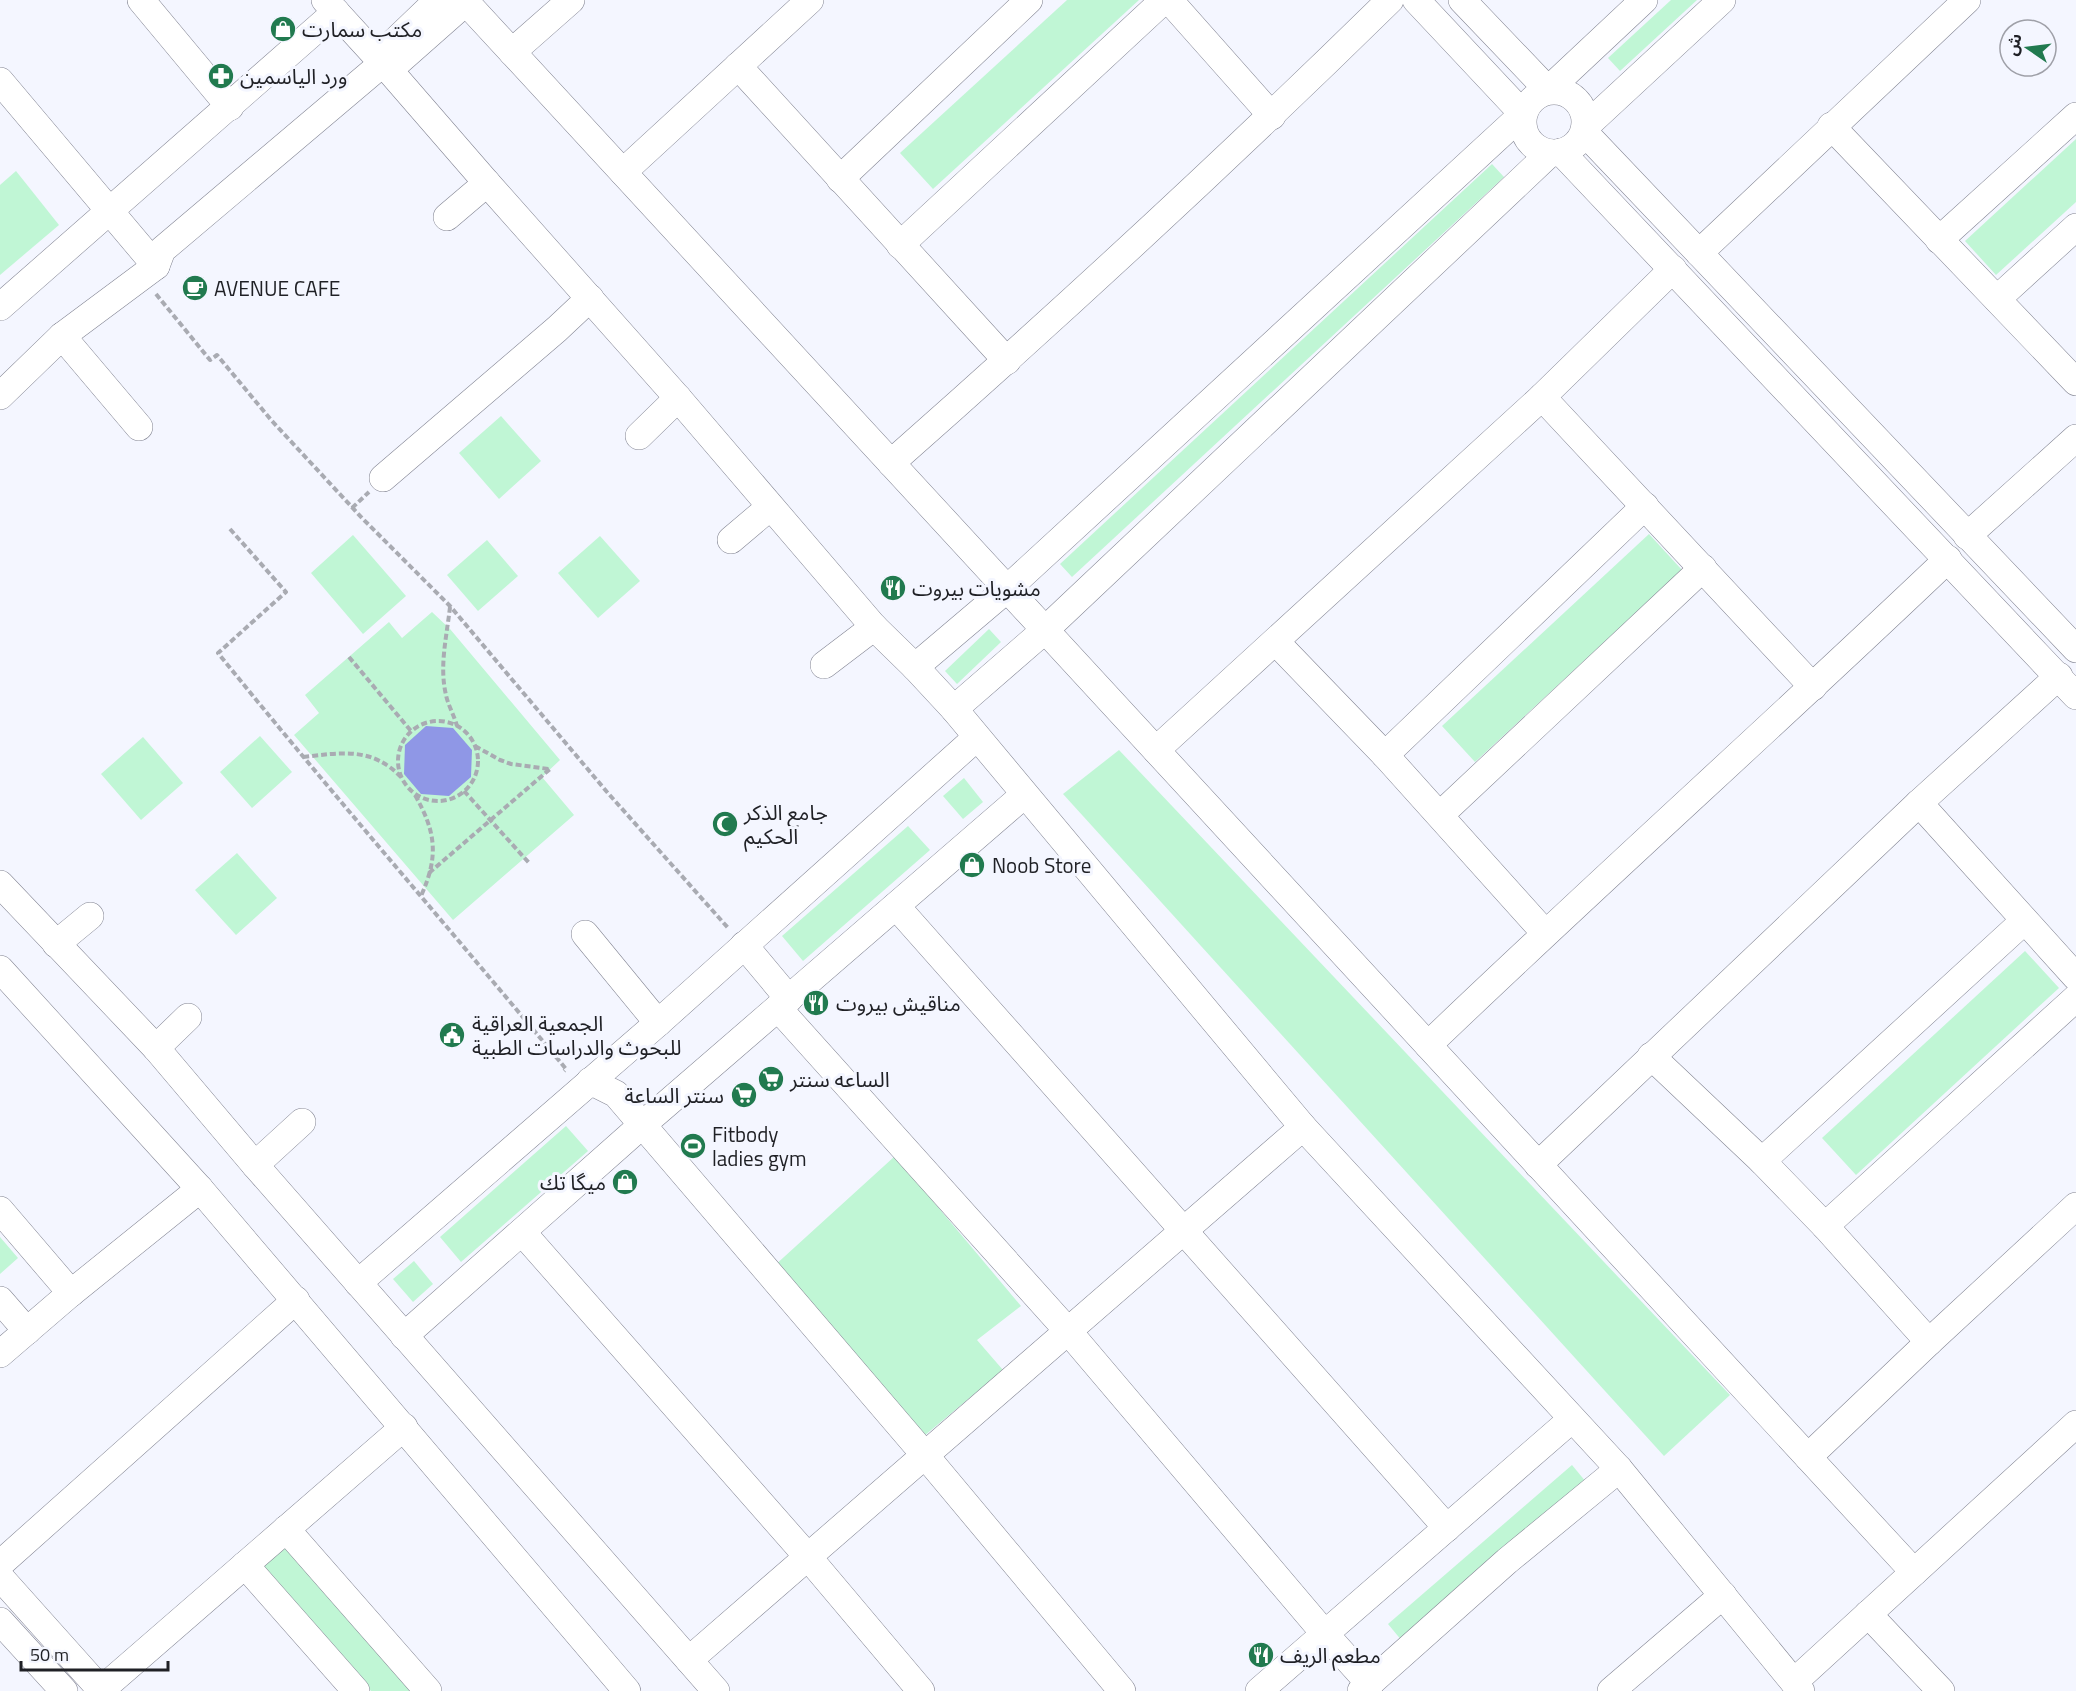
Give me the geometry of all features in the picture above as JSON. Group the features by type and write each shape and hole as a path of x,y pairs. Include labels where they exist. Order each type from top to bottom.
{"street":[{"path":"141,0 230,107"},
{"path":"384,63 438,0"},
{"path":"512,52 571,0"},
{"path":"623,172 810,0"},
{"path":"840,179 1029,0"},
{"path":"900,245 1166,0 1272,116"},
{"path":"891,463 1007,361 1272,116 1390,0"},
{"path":"1416,0 1523,114 1523,128 1533,145 1541,150 1556,153 1673,269 2067,686 1919,803 1538,1165"},
{"path":"1462,0 1548,90 1558,90 1576,98 1585,116 1585,129 1698,253 2076,649"},
{"path":"915,667 1007,589 1523,114 1531,100 1548,90 1644,0"},
{"path":"954,709 1045,630 1556,153 1571,148 1579,141 1585,129 1722,0"},
{"path":"1698,253 1967,0"},
{"path":"2,389 62,336 155,279 162,250 384,63 465,1 1914,1572"},
{"path":"0,307 230,107 330,6 384,63 678,398 874,627 954,709 1303,1127 1619,1469 1798,1687 1868,1614 2076,1424"},
{"path":"738,66 1007,361"},
{"path":"0,81 109,210 155,279"},
{"path":"1939,240 2076,116"},
{"path":"1831,126 2076,382"},
{"path":"447,217 487,183"},
{"path":"1997,299 2076,227"},
{"path":"1156,750 1542,397 1673,269"},
{"path":"383,478 590,298"},
{"path":"62,336 139,427"},
{"path":"1542,397 1814,687"},
{"path":"639,436 678,398"},
{"path":"1967,536 2076,438"},
{"path":"1385,755 1646,506"},
{"path":"731,540 770,507"},
{"path":"1428,1046 1545,933 1814,687 1948,559"},
{"path":"1440,815 1703,568"},
{"path":"824,665 874,627"},
{"path":"1276,642 1385,755 1545,933"},
{"path":"358,1282 658,1023 976,738"},
{"path":"404,1336 641,1126 1024,795"},
{"path":"1919,803 2076,977"},
{"path":"0,884 156,1048 255,1165 716,1691"},
{"path":"896,906 1447,1528"},
{"path":"56,944 90,916"},
{"path":"1762,1161 2024,921"},
{"path":"585,934 658,1023"},
{"path":"744,945 784,1003 1068,1331 1325,1634 1366,1687 1507,1561 1619,1469"},
{"path":"0,969 200,1189 627,1691"},
{"path":"1825,1226 2076,998"},
{"path":"156,1048 188,1017"},
{"path":"1651,1056 1762,1161 1825,1226 1929,1342"},
{"path":"590,1081 615,1094 924,1454 1122,1691"},
{"path":"255,1165 303,1122"},
{"path":"689,1660 1303,1127"},
{"path":"0,1354 71,1293 200,1189"},
{"path":"1808,1457 2076,1206"},
{"path":"0,1210 71,1293"},
{"path":"522,1232 808,1557 921,1691"},
{"path":"0,1300 27,1331"},
{"path":"0,1564 296,1300"},
{"path":"1259,1691 1572,1419"},
{"path":"0,1577 101,1690 404,1427"},
{"path":"286,1528 428,1691"},
{"path":"245,1565 356,1691"},
{"path":"1611,1691 1723,1595"},
{"path":"1868,1614 1941,1691"},
{"path":"0,1621 64,1691"}],"path":[{"path":"155,279 210,361 217,355 272,421 357,513 450,606 607,792 744,945"},
{"path":"230,529 286,592 218,653 567,1069 559,1076"},
{"path":"450,606 444,660 444,684 457,726"},
{"path":"349,657 411,731"},
{"path":"415,795 435,802 456,797 473,781 477,768 477,754 464,731 457,726 440,721 426,723 411,731 404,738 399,751 398,765 401,778 415,795 430,826 433,843 433,859 421,896"},
{"path":"429,873 550,769 511,764 474,746"},
{"path":"303,757 343,752 364,756 381,762 401,778"},
{"path":"464,791 530,864"}],"green space":[{"path":"1067,0 1139,0 933,189 900,153"},
{"path":"1671,0 1697,0 1620,71 1608,58"},
{"path":"2076,139 2076,202 1996,275 1965,241"},
{"path":"1492,164 1504,177 1072,577 1060,564"},
{"path":"16,171 59,225 0,275 0,185"},
{"path":"501,416 541,461 499,499 459,453"},
{"path":"1649,534 1682,570 1475,762 1442,726"},
{"path":"353,535 406,596 363,634 311,573"},
{"path":"600,536 640,581 598,618 558,573"},
{"path":"487,540 518,576 478,611 447,575"},
{"path":"432,612 450,629 560,760 542,777 574,815 453,920 294,735 319,713 305,695 389,622 402,638"},
{"path":"989,629 1001,642 957,684 945,671"},
{"path":"260,736 292,772 252,808 220,772"},
{"path":"143,737 183,783 141,820 101,774"},
{"path":"1119,750 1730,1395 1664,1456 1063,794"},
{"path":"964,778 983,802 963,819 943,796"},
{"path":"908,826 930,850 803,961 782,936"},
{"path":"237,853 277,898 236,935 195,890"},
{"path":"2025,951 2059,988 1856,1175 1822,1138"},
{"path":"566,1126 588,1151 461,1262 440,1237"},
{"path":"895,1156 1021,1306 977,1340 1003,1370 918,1441 773,1267"},
{"path":"0,1237 18,1258 0,1274"},
{"path":"414,1261 433,1284 413,1302 393,1279"},
{"path":"1572,1465 1591,1488 1407,1647 1388,1624"},
{"path":"283,1543 413,1691 371,1691 260,1564"}],"water":[{"path":"426,726 453,728 472,750 471,777 449,796 421,794 404,774 405,745"}],"place":[{"name":"مكتب سمارت","path":"283,29"},
{"name":"ورد الياسمين","path":"221,76"},
{"name":"AVENUE CAFE","path":"195,288"},
{"name":"مشويات بيروت","path":"893,588"},
{"name":"جامع الذكر الحكيم","path":"725,824"},
{"name":"Noob Store","path":"972,865"},
{"name":"مناقيش بيروت","path":"816,1003"},
{"name":"الجمعية العراقية للبحوث والدراسات الطبية","path":"452,1035"},
{"name":"الساعه سنتر","path":"771,1079"},
{"name":"سنتر الساعة","path":"744,1095"},
{"name":"Fitbody ladies gym","path":"693,1146"},
{"name":"ميگا تك","path":"625,1182"},
{"name":"مطعم الريف","path":"1261,1655"}]}
